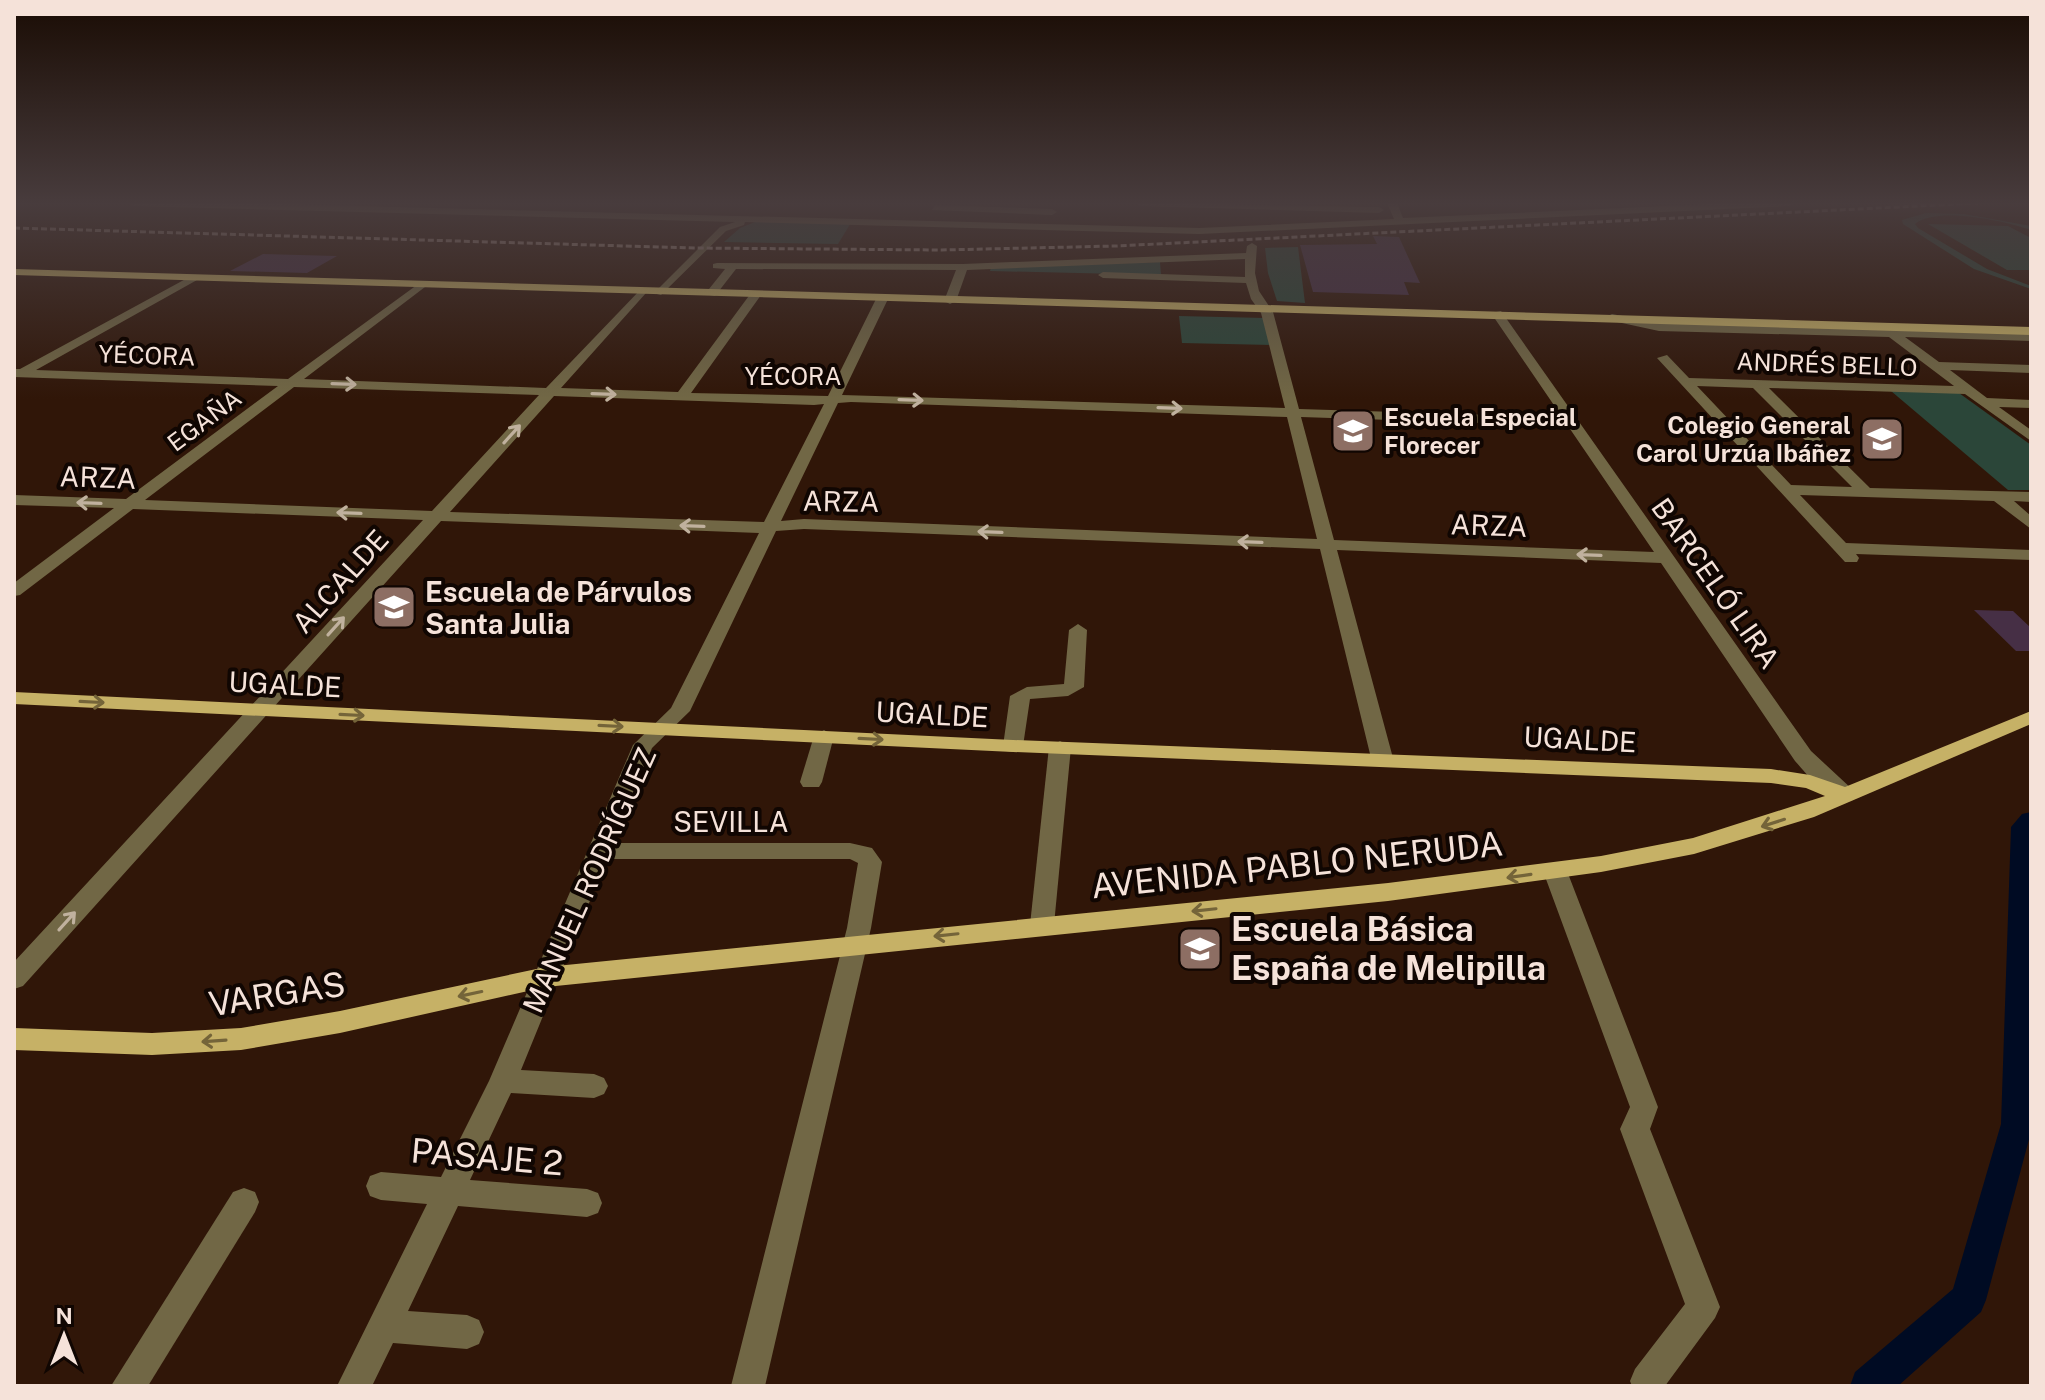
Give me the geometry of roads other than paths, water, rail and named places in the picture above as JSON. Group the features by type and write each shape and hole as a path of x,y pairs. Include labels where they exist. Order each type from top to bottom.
{"main road":[{"path":"14,275 1612,318 1886,329 2031,329"},
{"name":"UGALDE","path":"14,698 1013,746 1382,758 1771,776 1810,782 1845,795"},
{"name":"AVENIDA PABLO NERUDA","path":"546,977 1388,892 1649,856 1734,835 1806,812 2031,717"},
{"name":"VARGAS","path":"14,1039 152,1044 241,1039 328,1025 546,977"}],"street":[{"name":"ALCALDE","path":"14,979 550,392 675,268"},
{"name":"ALCALDE","path":"652,292 679,268"},
{"path":"711,294 731,268"},
{"path":"911,268 1251,280"},
{"path":"962,269 977,268"},
{"path":"1167,268 1168,277"},
{"path":"1251,268 1251,280 1263,310 1293,413 1382,758"},
{"path":"950,301 962,269"},
{"path":"17,374 193,278"},
{"name":"EGAÑA","path":"14,591 421,285"},
{"path":"682,396 755,295"},
{"name":"MANUEL RODRÍGUEZ","path":"354,1386 503,1081 643,745 680,711 882,299"},
{"name":"BARCELÓ LIRA","path":"1499,315 1803,756 1821,776 1845,795"},
{"path":"1612,318 1659,327 1886,329 2031,337"},
{"path":"1886,329 2031,437"},
{"path":"1663,358 1846,553 2031,555"},
{"path":"1935,366 2031,369"},
{"name":"YÉCORA","path":"17,374 1573,422"},
{"name":"ANDRÉS BELLO","path":"1686,382 1967,390"},
{"path":"1757,384 1866,492"},
{"path":"1984,402 2031,404"},
{"path":"1787,490 2031,497"},
{"path":"1998,496 2031,524"},
{"name":"ARZA","path":"14,500 770,527 804,524 1667,558"},
{"path":"1013,746 1020,696 1030,691 1068,690 1074,687 1078,630"},
{"path":"811,782 824,736"},
{"path":"1042,925 1060,747"},
{"name":"SEVILLA","path":"599,851 841,851 864,854 870,862 871,871 855,944"},
{"path":"1555,871 1644,1107 1635,1129 1703,1307 1647,1381"},
{"path":"748,1386 855,944"},
{"path":"503,1081 594,1086"},
{"name":"PASAJE 2","path":"381,1186 587,1203"},
{"path":"128,1386 244,1202"},
{"path":"383,1326 467,1332"}],"waterway":[{"path":"1869,1386 1968,1300 2017,1124 2024,827 2031,820"}],"place":[{"name":"Escuela Especial Florecer","path":"1353,431"},
{"name":"Colegio General Carol Urzúa Ibáñez","path":"1882,439"},
{"name":"Escuela de Párvulos Santa Julia","path":"394,607"},
{"name":"Escuela Básica España de Melipilla","path":"1200,949"}]}
